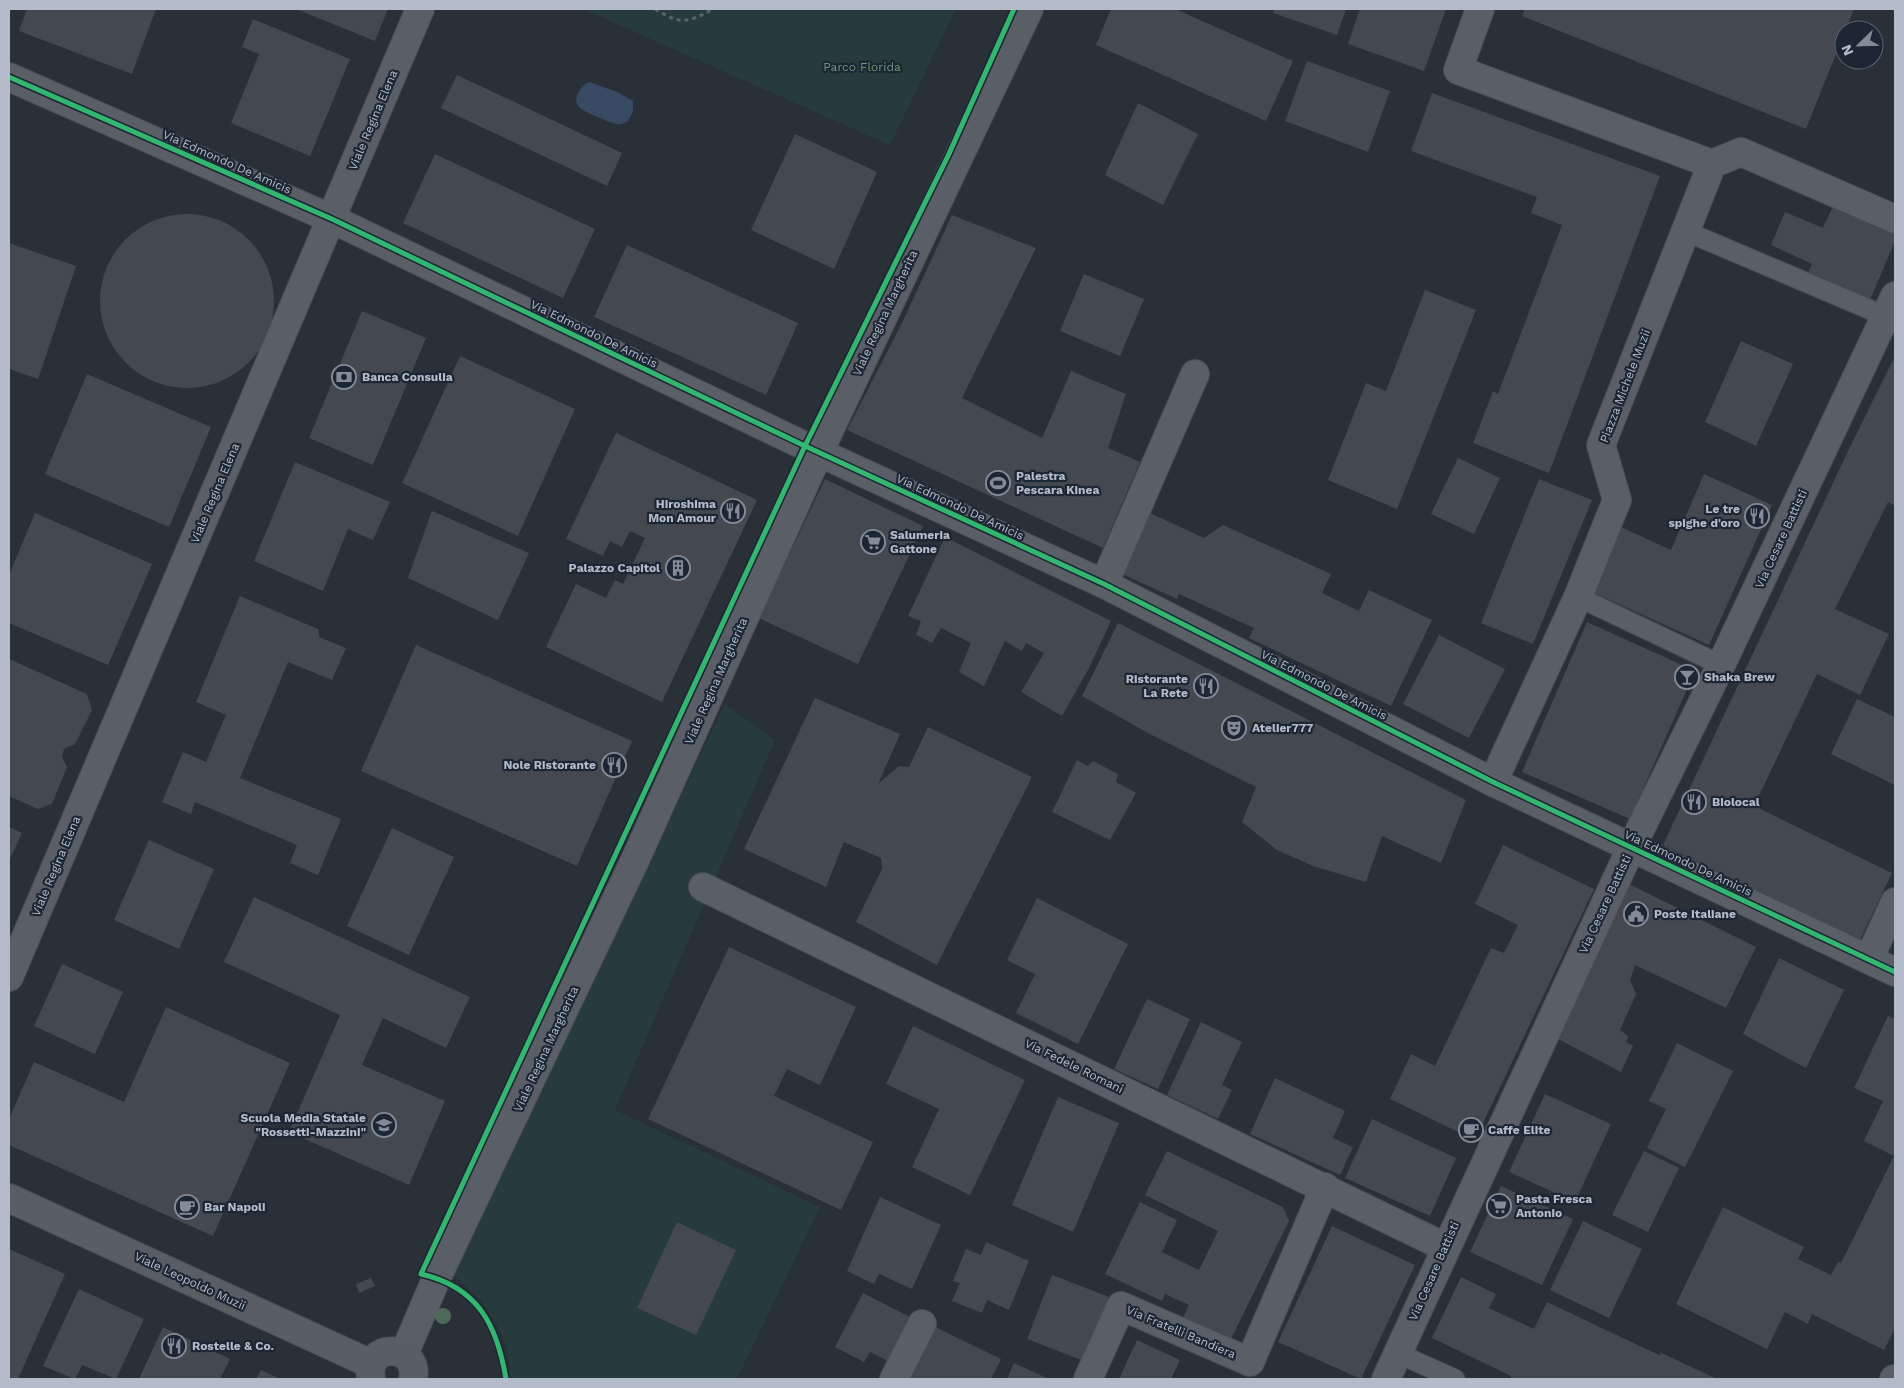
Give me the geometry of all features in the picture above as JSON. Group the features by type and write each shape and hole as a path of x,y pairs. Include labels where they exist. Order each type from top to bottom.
{"street":[{"name":"Viale Regina Elena","path":"9,978 420,9"},
{"name":"Viale Regina Margherita","path":"404,1354 632,866 819,452 1029,9"},
{"path":"1480,9 1458,70 1712,164 1741,152 1895,219"},
{"name":"Via Edmondo De Amicis","path":"9,76 332,219 819,452 1104,584 1493,782 1869,958 1895,972"},
{"name":"Piazza Michele Muzii","path":"1493,782 1578,597 1618,500 1601,445 1712,164"},
{"name":"Via Cesare Battisti","path":"1386,1379 1445,1247 1631,848 1721,665 1890,306"},
{"path":"1104,584 1195,374"},
{"name":"Via Fedele Romani","path":"703,887 1325,1187 1445,1247"},
{"path":"1869,958 1895,902"},
{"name":"Via Fratelli Bandiera","path":"1088,1379 1121,1306 1250,1362 1325,1187"},
{"name":"Viale Leopoldo Muzii","path":"9,1198 371,1372"},
{"path":"894,1379 922,1324"},
{"path":"371,1372 382,1353 396,1351 404,1354 412,1364 413,1379"}],"lane":[{"path":"1685,231 1890,306"},
{"path":"1578,597 1721,665"},
{"path":"1397,1353 1454,1379"}],"path":[{"path":"654,9 670,18 692,21 713,9"}],"green space":[{"name":"Parco Florida","path":"583,9 956,9 890,145"},
{"path":"725,704 775,740 615,1110 820,1207 737,1379 510,1379 506,1347 494,1319 475,1295 452,1274"}],"water":[{"path":"589,82 617,92 633,101 633,111 628,121 621,124 614,123 592,115 577,105 578,93"}],"building":[{"path":"27,9 156,9 132,74 19,31"},
{"path":"296,9 388,9 375,41"},
{"path":"1111,9 1175,9 1293,61 1266,121 1096,45"},
{"path":"1274,9 1346,9 1337,35 1273,13"},
{"path":"1360,9 1446,9 1424,71 1348,44"},
{"path":"1525,9 1854,9 1850,20 1834,20 1834,59 1806,129 1522,16"},
{"path":"253,19 350,59 310,156 231,123 259,54 242,47"},
{"path":"1307,61 1390,91 1368,152 1285,121"},
{"path":"457,75 622,153 607,186 441,108"},
{"path":"1432,93 1660,176 1549,473 1473,443 1493,391 1498,394 1562,225 1531,213 1537,197 1411,151"},
{"path":"1138,103 1198,134 1163,205 1105,175"},
{"path":"795,134 877,172 834,269 751,230"},
{"path":"435,154 595,229 563,298 403,223"},
{"path":"1834,204 1895,231 1895,241 1870,300 1808,273 1812,264 1771,245 1785,212 1823,228"},
{"path":"196,214 220,220 236,228 249,239 260,252 268,268 273,284 273,318 268,334 260,350 249,363 236,374 212,385 196,388 178,388 162,385 138,374 114,350 101,318 100,292 103,276 114,252 138,228 170,215"},
{"path":"952,215 1036,248 962,398 1042,438 1071,371 1126,394 1108,448 1140,462 1103,548 847,430 903,321"},
{"path":"9,243 76,266 38,379 9,369"},
{"path":"627,245 798,323 766,395 594,317"},
{"path":"1084,274 1144,299 1120,356 1060,331"},
{"path":"1425,290 1476,310 1397,509 1328,480 1366,383 1386,391"},
{"path":"362,311 426,338 373,465 309,438"},
{"path":"1741,341 1793,364 1756,446 1705,422"},
{"path":"460,356 575,409 518,536 402,483"},
{"path":"1895,356 1895,506 1888,502 1835,609 1889,634 1860,695 1817,674 1754,806 1892,873 1860,940 1663,845 1848,451"},
{"path":"87,374 211,427 169,527 45,474"},
{"name":"Palazzo Capitol","path":"616,433 757,500 662,702 546,647 576,584 606,598 615,580 623,584 645,538 630,531 622,547 610,541 603,556 566,539"},
{"path":"1458,458 1500,478 1474,534 1431,514"},
{"path":"295,462 390,502 373,540 348,529 323,591 254,561"},
{"path":"1704,474 1772,505 1709,645 1592,592 1621,527 1671,550"},
{"path":"825,479 923,526 858,664 759,618"},
{"path":"1539,479 1592,500 1533,644 1481,623"},
{"path":"432,511 529,553 498,620 408,578"},
{"path":"1148,512 1204,538 1223,525 1331,574 1322,593 1359,611 1369,590 1432,620 1391,706 1249,638 1254,628 1179,594 1177,599 1120,573"},
{"path":"35,513 152,564 108,665 9,623 9,575"},
{"path":"945,537 1111,621 1089,668 1062,716 1021,692 1044,653 1026,643 1022,651 1005,641 984,686 959,672 971,643 941,628 932,643 916,635 921,621 908,616"},
{"path":"240,596 318,629 319,637 346,648 332,680 288,662 240,778 341,819 318,875 290,863 297,845 195,802 191,814 162,802 183,752 206,762 226,715 196,702"},
{"path":"1587,622 1695,671 1630,819 1522,772"},
{"path":"1118,623 1466,800 1441,863 1382,836 1366,882 1313,866 1277,850 1242,822 1256,787 1148,733 1082,696"},
{"path":"1439,635 1505,669 1469,738 1403,704"},
{"path":"416,645 632,741 577,866 361,771"},
{"path":"9,659 87,694 92,710 75,744 64,749 62,757 67,767 52,804 38,809 9,796"},
{"path":"815,698 900,734 878,784 899,766 909,767 928,727 1032,777 937,965 856,922 882,869 881,858 844,842 826,887 744,849"},
{"path":"1857,699 1895,717 1895,785 1831,754"},
{"path":"1077,760 1088,766 1093,761 1118,774 1116,782 1136,793 1110,840 1052,812"},
{"path":"9,827 22,833 9,861"},
{"path":"392,828 454,857 409,955 347,926"},
{"path":"149,840 214,869 179,949 114,920"},
{"path":"1503,845 1594,889 1475,1140 1390,1099 1411,1054 1435,1066 1491,948 1504,953 1518,925 1475,904"},
{"path":"1629,884 1756,947 1726,1008 1635,965 1630,980 1636,994 1620,1030 1628,1036 1626,1042 1633,1046 1621,1072 1558,1039"},
{"path":"254,897 470,997 446,1048 383,1018 362,1065 445,1101 409,1185 289,1132 340,1015 224,962"},
{"path":"1037,898 1128,944 1078,1044 1016,1013 1035,974 1007,960"},
{"path":"729,947 856,1007 820,1085 787,1069 774,1096 873,1142 841,1210 648,1119"},
{"path":"1779,958 1844,990 1806,1068 1743,1034"},
{"path":"62,964 123,992 95,1054 34,1026"},
{"path":"1147,999 1190,1019 1158,1089 1114,1069"},
{"path":"166,1007 290,1063 213,1236 9,1145 9,1119 34,1062 124,1102"},
{"path":"1888,1016 1895,1019 1895,1328 1884,1350 1812,1314 1808,1324 1785,1312 1767,1349 1676,1304 1723,1207 1804,1247 1798,1259 1831,1275 1838,1262 1841,1263 1894,1156 1864,1141 1883,1101 1854,1088"},
{"path":"1201,1022 1242,1042 1222,1085 1232,1090 1218,1119 1167,1095"},
{"path":"913,1026 1025,1080 970,1195 912,1167 939,1109 886,1084"},
{"path":"1677,1043 1733,1071 1685,1167 1647,1148 1666,1109 1649,1101"},
{"path":"1275,1078 1345,1111 1333,1138 1353,1147 1340,1175 1250,1134"},
{"path":"1545,1094 1611,1124 1575,1202 1509,1172"},
{"path":"1058,1097 1119,1123 1073,1232 1012,1205"},
{"path":"1372,1119 1456,1158 1430,1216 1345,1178"},
{"path":"1167,1151 1283,1207 1289,1221 1230,1341 1183,1318 1189,1305 1165,1294 1162,1301 1105,1274 1140,1202 1177,1220 1162,1252 1199,1270 1218,1231 1145,1195"},
{"path":"1644,1151 1679,1168 1648,1232 1612,1215"},
{"path":"1501,1186 1573,1219 1542,1285 1470,1252"},
{"path":"880,1197 941,1225 912,1289 879,1274 874,1284 847,1271"},
{"path":"1583,1221 1642,1249 1609,1318 1550,1290"},
{"path":"677,1222 736,1250 696,1335 637,1308"},
{"path":"1332,1226 1415,1265 1361,1379 1278,1342"},
{"path":"986,1242 1029,1261 1009,1310 987,1300 982,1313 952,1301 960,1283 953,1281 966,1249 981,1255"},
{"path":"9,1249 65,1274 18,1379 9,1379"},
{"path":"1052,1275 1109,1297 1084,1361 1027,1339"},
{"path":"1461,1277 1496,1294 1489,1308 1534,1329 1547,1302 1661,1356 1659,1352 1717,1379 1510,1379 1511,1376 1432,1338"},
{"path":"371,1278 375,1286 359,1293 356,1284"},
{"path":"79,1289 144,1319 116,1379 82,1365 75,1379 43,1366"},
{"path":"863,1293 912,1318 890,1362 870,1352 864,1362 835,1347"},
{"path":"927,1323 1001,1359 991,1379 901,1379"},
{"path":"163,1327 230,1359 220,1379 139,1379"},
{"path":"1137,1340 1180,1360 1171,1379 1119,1379"},
{"path":"1014,1363 1049,1379 1007,1379"},
{"path":"261,1370 280,1379 256,1379"}],"cycle path":[{"path":"506,1379 497,1342 482,1311 457,1288 441,1280 421,1274 805,446 948,156 1014,9"},
{"path":"9,77 332,219 805,446 1104,584 1493,782 1895,972"}],"place":[{"name":"Banca Consulia","path":"344,377"},
{"name":"Palestra Pescara Kinea","path":"998,483"},
{"name":"Hiroshima Mon Amour","path":"733,511"},
{"name":"Le tre spighe d'oro","path":"1757,516"},
{"name":"Salumeria Gattone","path":"873,542"},
{"name":"Palazzo Capitol","path":"678,568"},
{"name":"Shaka Brew","path":"1687,677"},
{"name":"Ristorante La Rete","path":"1206,686"},
{"name":"Atelier777","path":"1234,728"},
{"name":"Nole Ristorante","path":"614,765"},
{"name":"Biolocal","path":"1694,802"},
{"name":"Poste Italiane","path":"1636,914"},
{"name":"Scuola Media Statale \"Rossetti-Mazzini\"","path":"384,1125"},
{"name":"Caffe Elite","path":"1471,1130"},
{"name":"Pasta Fresca Antonio","path":"1499,1206"},
{"name":"Bar Napoli","path":"187,1207"},
{"name":"Rostelle & Co.","path":"174,1346"}]}
